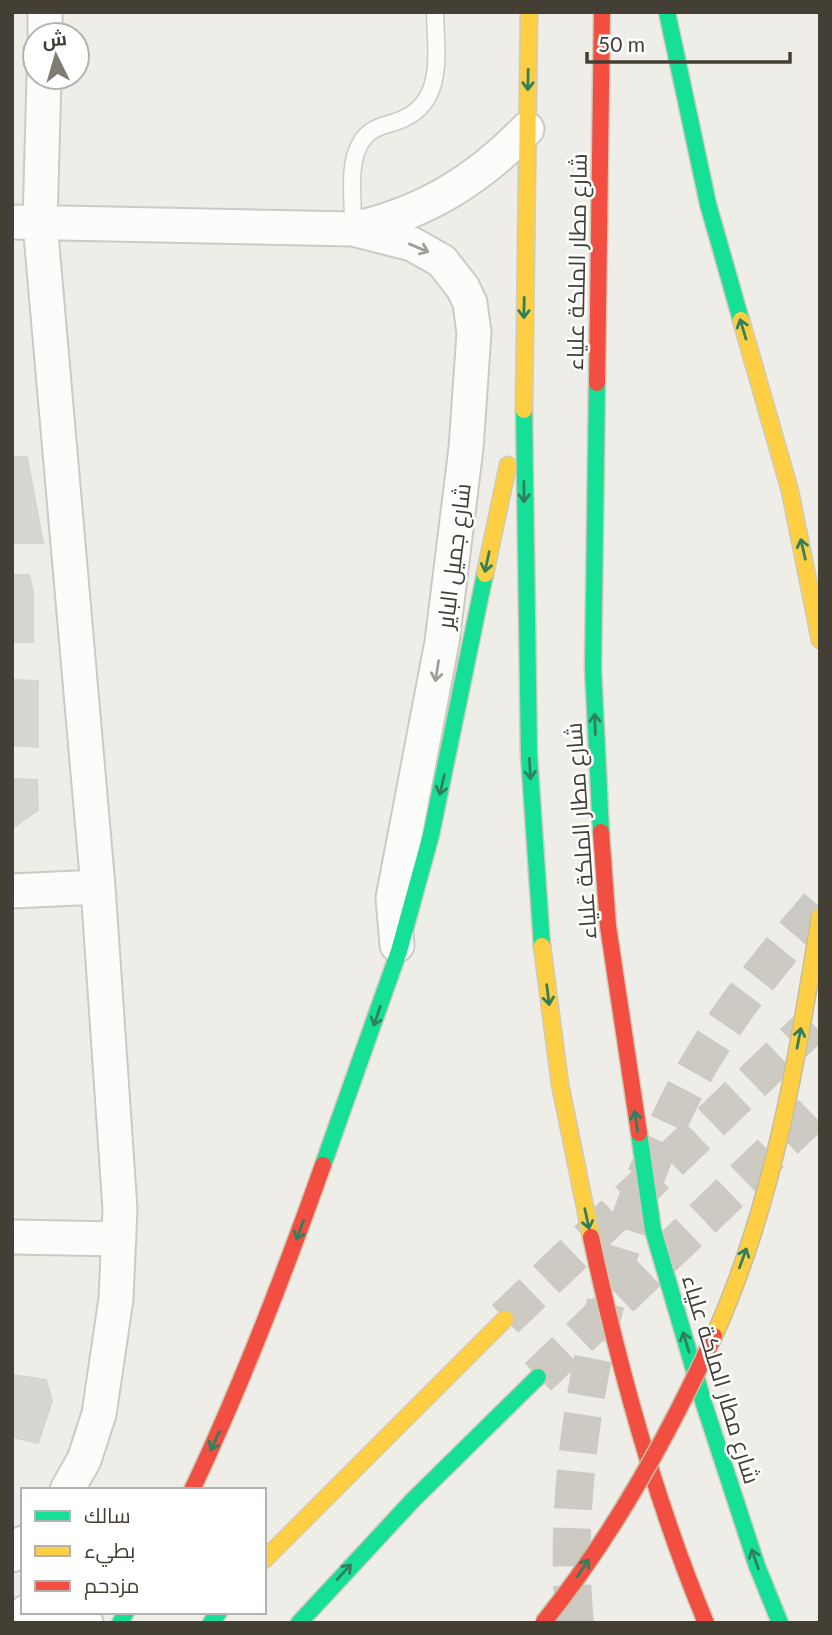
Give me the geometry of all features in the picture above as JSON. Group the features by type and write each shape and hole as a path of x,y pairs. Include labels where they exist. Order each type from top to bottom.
{"main road":[{"name":"شارع مطار الملكة علياء","path":"529,12 523,400 526,698 532,817 556,1061 598,1270 631,1411 657,1503 706,1623"},
{"name":"شارع مطار الملكة علياء","path":"602,12 593,668 596,769 608,926 653,1230 708,1416 757,1566 780,1623"},
{"path":"667,12 692,138 726,270 790,491 820,640"},
{"path":"193,1488 224,1422 286,1268 399,951 434,822 523,400"},
{"path":"543,1623 564,1598 639,1482 720,1324 765,1196 777,1149 820,916"},
{"path":"266,1558 505,1319"},
{"path":"299,1623 413,1500 538,1377"}],"street":[{"path":"42,91 26,223 98,887 118,1162 119,1238 115,1310 99,1414 85,1460 68,1488"},
{"name":"شارع جميل الباير","path":"26,223 353,229 387,222 455,190 486,168 527,129"},
{"name":"شارع جميل الباير","path":"353,229 412,244 442,261 463,288 471,310 474,333 466,448 442,642 393,898 393,922 399,951"},
{"path":"12,891 98,887"},
{"path":"12,1237 119,1238"},
{"path":"35,1614 86,1623"}],"lane":[{"path":"353,229 355,162 361,141 379,126 413,114 422,106 434,85 435,12"}],"building":[{"path":"12,457 27,457 43,543 12,543"},
{"path":"12,575 29,575 33,592 33,642 12,642"},
{"path":"12,680 38,681 38,747 12,745"},
{"path":"12,779 37,780 38,810 12,828"},
{"path":"12,1375 46,1380 52,1401 38,1443 12,1437"}],"tunnel":[{"path":"575,1623 572,1555 575,1482 584,1407 599,1330 619,1255 643,1183 672,1116 717,1035 759,977 820,904"},
{"path":"505,1319 813,1024"},
{"path":"538,1377 820,1106"}],"traffic: fast":[{"path":"667,12 708,204 741,320"},
{"path":"597,383 593,668 601,832"},
{"path":"524,410 529,755 542,946"},
{"path":"323,1165 399,951 431,835 485,574"},
{"path":"639,1133 653,1230 704,1404 757,1566 780,1623"},
{"path":"299,1623 413,1500 538,1377"},
{"path":"120,1623 125,1614"},
{"path":"211,1623 218,1614"}],"traffic: slow":[{"path":"524,410 529,12"},
{"path":"741,320 790,491 820,640"},
{"path":"485,574 508,465"},
{"path":"714,1336 735,1286 768,1182 792,1077 820,916"},
{"path":"542,946 560,1084 591,1237"},
{"path":"266,1558 505,1319"}],"traffic: jam":[{"path":"597,383 602,12"},
{"path":"601,832 608,926 639,1133"},
{"path":"193,1488 262,1329 323,1165"},
{"path":"591,1237 613,1335 654,1481 706,1623"},
{"path":"543,1623 592,1556 637,1485 678,1411 714,1336"}]}
